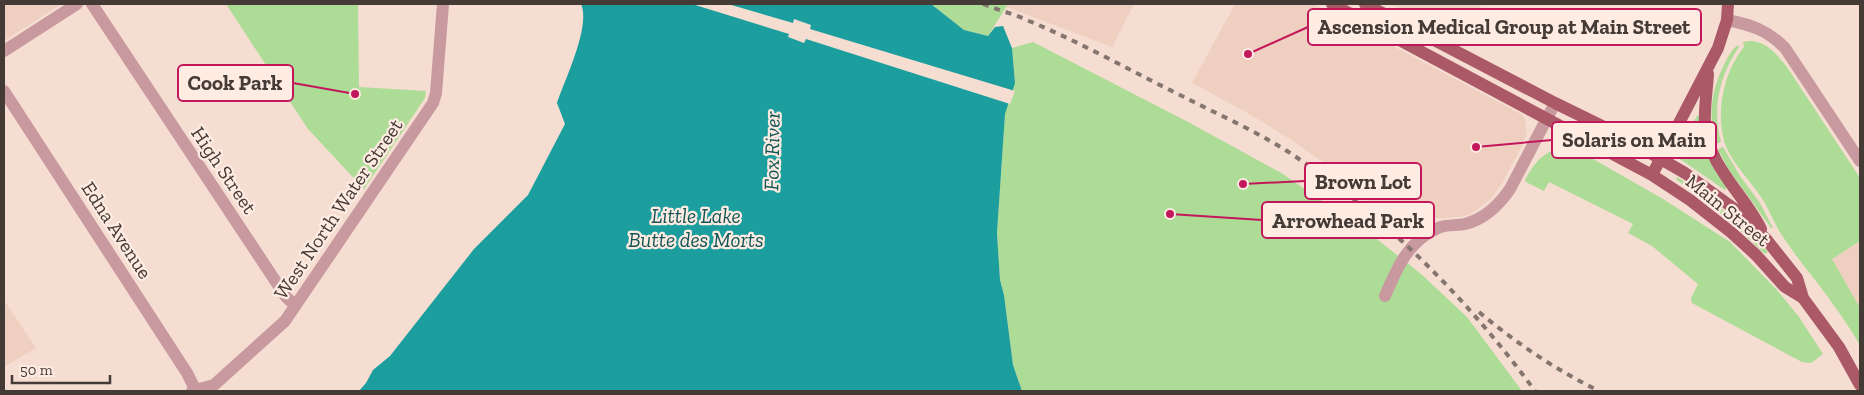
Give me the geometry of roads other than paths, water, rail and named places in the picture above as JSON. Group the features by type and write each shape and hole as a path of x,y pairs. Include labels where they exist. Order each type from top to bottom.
{"main road":[{"name":"Main Street","path":"1364,4 1554,103 1612,131 1662,158 1713,192 1752,224 1766,240 1797,278 1803,298"},
{"path":"1652,175 1718,48 1727,20 1728,4"},
{"name":"Main Street","path":"1335,5 1652,175 1690,200 1732,232 1785,286 1803,298 1839,348 1860,385"},
{"path":"1708,69 1705,124 1711,148 1719,165 1755,216 1766,240"}],"street":[{"path":"4,51 77,4"},
{"name":"High Street","path":"92,4 286,297 295,306"},
{"name":"West North Water Street","path":"194,391 207,388 218,382 278,327 295,306 433,103 436,93 442,4"},
{"path":"1727,20 1754,26 1775,39 1785,48 1860,161"},
{"name":"Edna Avenue","path":"4,91 182,364 194,391"},
{"path":"1385,296 1404,255 1423,237 1444,226 1477,220 1504,199 1554,103"}],"water":[{"name":"Little Lake Butte des Morts","path":"581,4 931,4 964,30 988,36 995,27 1003,26 1012,48 1015,83 1005,114 997,233 1000,280 1004,295 1013,365 1022,391 359,391 373,370 390,356 474,249 528,195 565,124 557,103 580,39 583,25"}],"railway":[{"path":"983,4 1023,19 1087,48 1256,133 1299,159 1365,209 1427,265 1484,326 1535,391"},
{"path":"1479,312 1537,355 1599,391"}],"place":[{"name":"Ascension Medical Group at Main Street","path":"1248,54"},
{"name":"Cook Park","path":"355,94"},
{"name":"Solaris on Main","path":"1476,147"},
{"name":"Brown Lot","path":"1243,184"},
{"name":"Arrowhead Park","path":"1170,214"}],"water label":[{"name":"Fox River","path":"772,151"}]}
